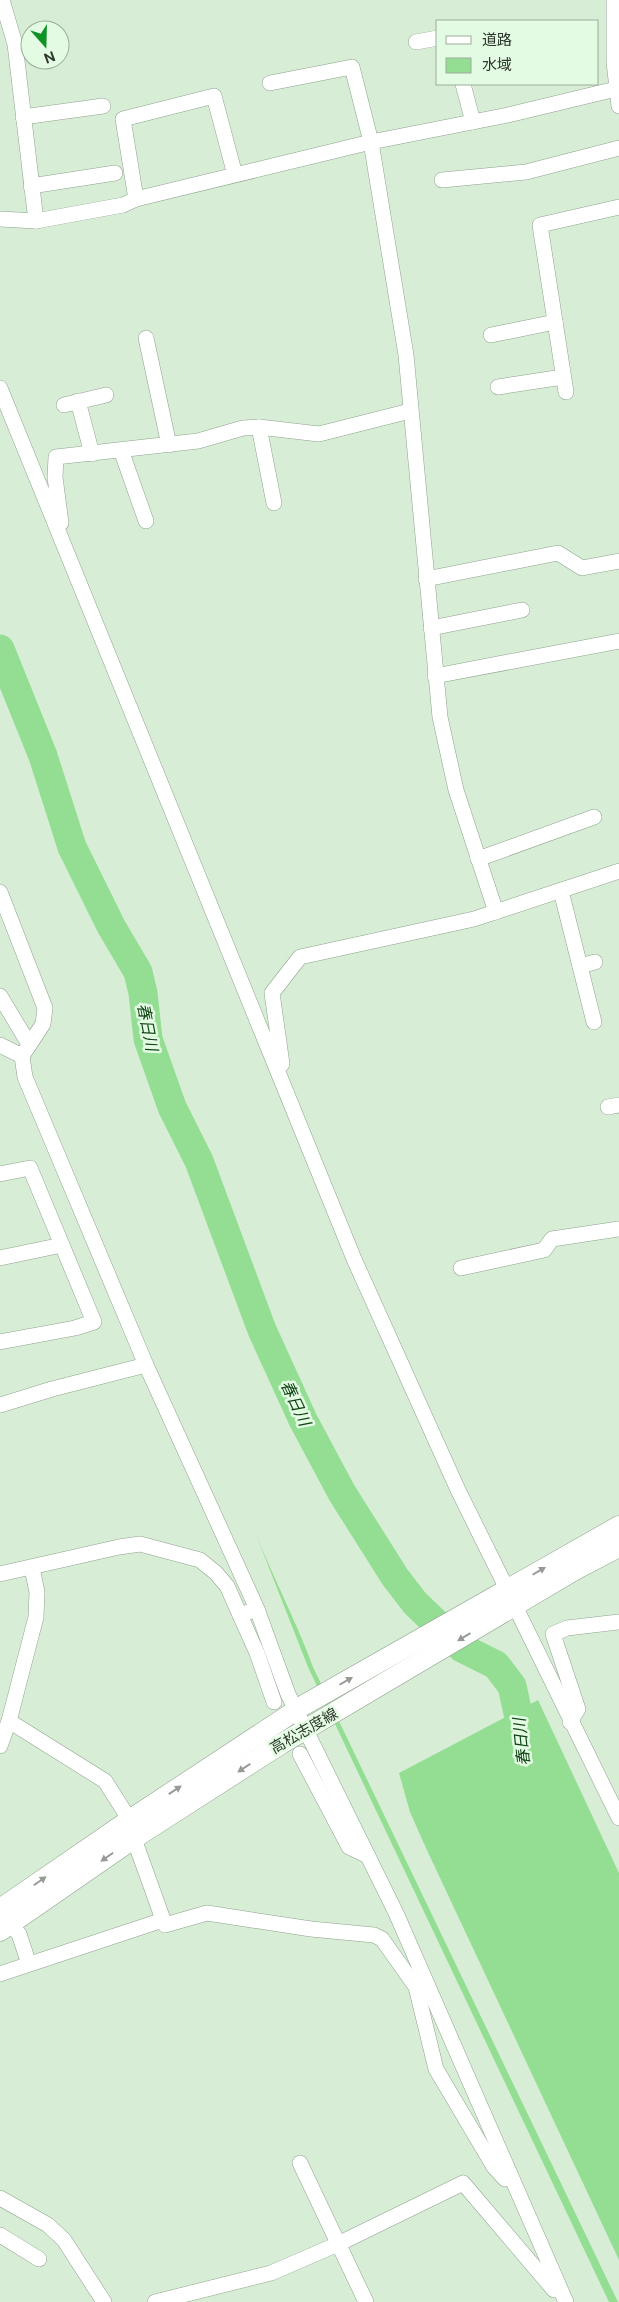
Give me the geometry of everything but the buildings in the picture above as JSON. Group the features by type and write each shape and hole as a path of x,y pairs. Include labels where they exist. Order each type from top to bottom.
{"main road":[{"name":"高松志度線","path":"130,1830 311,1728 619,1526"},
{"name":"高松志度線","path":"3,1921 300,1708 506,1601 619,1547"}],"street":[{"path":"2,0 4,21 15,44 36,221"},
{"path":"0,219 36,221 123,205 136,199 371,142 473,122 618,100 614,62 614,0"},
{"path":"416,42 436,38"},
{"path":"270,83 352,67 371,142 406,355 440,717 456,790 496,912"},
{"path":"464,85 473,122"},
{"path":"136,199 123,119 214,96 235,175"},
{"path":"24,117 103,106"},
{"path":"442,180 526,172 619,148"},
{"path":"32,186 115,173"},
{"path":"566,392 540,225 619,207"},
{"path":"491,335 555,322"},
{"path":"146,338 169,445"},
{"path":"498,387 563,376"},
{"path":"0,388 354,1259 506,1601 615,1806 619,1818"},
{"path":"92,454 71,403 106,395"},
{"path":"63,542 55,477 56,458 198,441 242,428 259,427 319,434 410,411"},
{"path":"259,427 274,503"},
{"path":"121,450 146,521"},
{"path":"426,579 558,553 582,568 619,562"},
{"path":"431,628 522,610"},
{"path":"436,676 619,642"},
{"path":"478,859 594,816"},
{"path":"286,1089 272,993 300,957 474,919 619,871"},
{"path":"561,891 594,1022"},
{"path":"0,892 45,1008 43,1024 25,1050"},
{"path":"580,966 595,962"},
{"path":"0,996 25,1050 25,1077 146,1365 300,1708 311,1728 368,1856 421,1984 565,2302"},
{"path":"0,1045 25,1050"},
{"path":"0,1174 30,1168 94,1322 75,1328 0,1342"},
{"path":"462,1268 544,1250 552,1239 619,1229"},
{"path":"0,1258 62,1245"},
{"path":"0,1406 52,1389 146,1365"},
{"path":"0,1574 140,1544 200,1560 216,1573 227,1586 257,1653 274,1702"},
{"path":"0,1746 9,1721 36,1617 37,1592 32,1568"},
{"path":"240,1615 257,1609"},
{"path":"570,1722 578,1708 553,1634 568,1628 619,1622"},
{"path":"9,1721 105,1781 124,1811 130,1830 140,1850 165,1925 207,1913 311,1929 374,1935 382,1939 421,1984 436,2069 494,2167 516,2193"},
{"path":"300,1754 349,1847 368,1856"},
{"path":"0,1974 163,1920"},
{"path":"3,1921 19,1934 29,1964"},
{"path":"300,2163 366,2302"},
{"path":"156,2302 271,2273 338,2244 463,2183 565,2302"},
{"path":"0,2198 48,2225 64,2240 104,2302"},
{"path":"0,2235 39,2259"}],"water":[{"path":"255,1532 313,1667 618,2302 609,2302 308,1667"},
{"path":"538,1700 619,1873 619,2260 426,1848 410,1812 399,1773"}],"waterway":[{"name":"春日川","path":"0,649 43,756 72,847 111,926 138,972 143,993 148,1039 172,1107 199,1161 262,1330 303,1420 342,1493 395,1577 415,1603 462,1648 496,1665 512,1686 521,1727 522,1751"}]}
